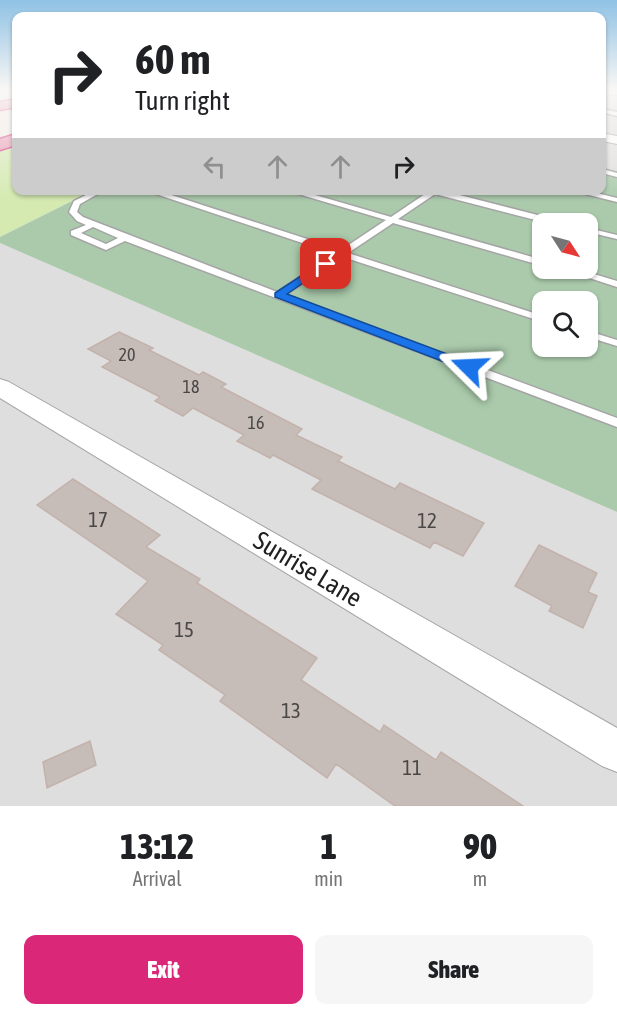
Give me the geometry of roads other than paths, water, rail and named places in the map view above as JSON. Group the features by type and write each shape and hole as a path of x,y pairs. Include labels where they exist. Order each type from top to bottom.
{"street":[{"name":"Sunrise Lane","path":"0,387 617,751"}],"lane":[{"path":"93,195 77,204 73,212 80,219 92,225 617,423"},
{"path":"162,195 532,315"},
{"path":"306,195 532,260"},
{"path":"279,295 430,195"},
{"path":"451,195 532,216"},
{"path":"594,195 617,200"},
{"path":"92,225 74,233 106,246 125,238"},
{"path":"598,232 617,237"},
{"path":"598,278 617,284"},
{"path":"598,337 617,343"}]}
